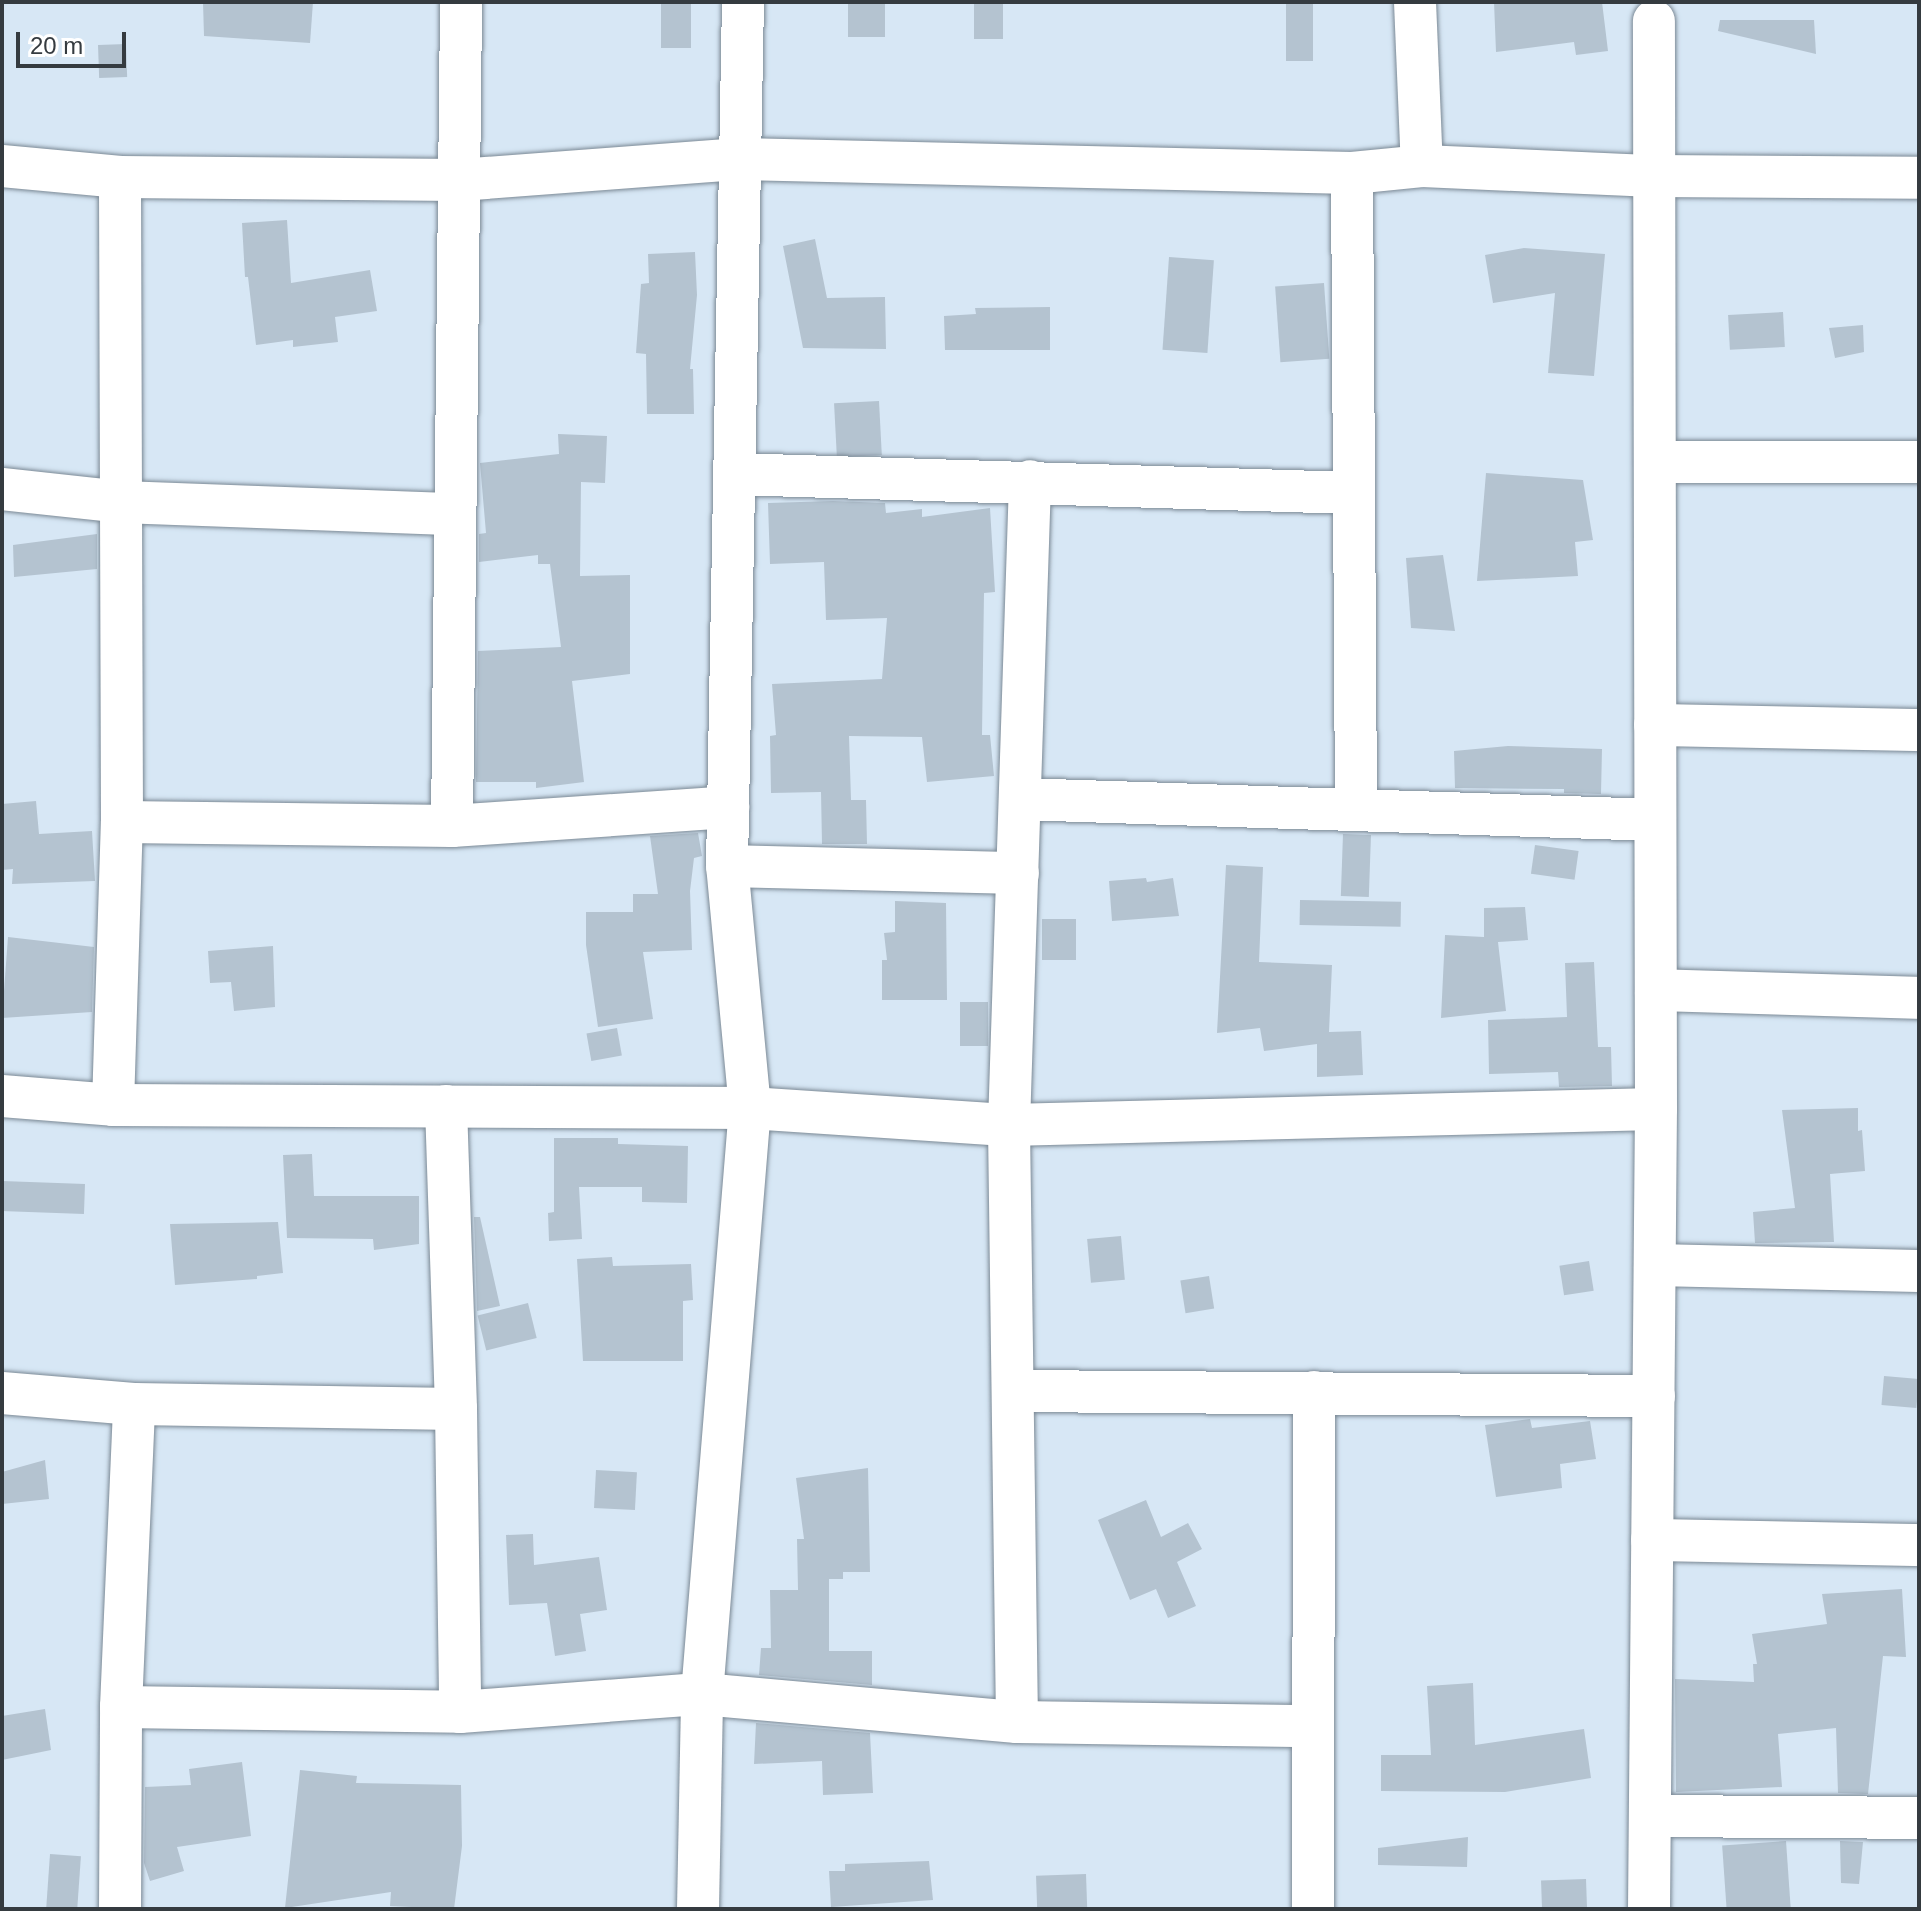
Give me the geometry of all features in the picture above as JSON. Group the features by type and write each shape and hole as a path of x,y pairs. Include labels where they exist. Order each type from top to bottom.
{"street":[{"path":"452,826 461,2"},
{"path":"698,1909 702,1694 750,1108 727,866 743,2"},
{"path":"1415,2 1422,166"},
{"path":"1649,1909 1656,1109 1654,21"},
{"path":"2,166 120,177 459,180 740,159 1352,173 1422,166 1654,176 1919,178"},
{"path":"1352,173 1356,810"},
{"path":"113,1105 122,822 120,177"},
{"path":"1655,462 1919,462"},
{"path":"734,474 1353,493"},
{"path":"1017,1722 1009,1125 1030,481"},
{"path":"2,489 121,502 455,514"},
{"path":"1655,725 1919,730"},
{"path":"1020,799 1655,820"},
{"path":"122,822 452,826 728,807"},
{"path":"727,866 1018,873"},
{"path":"1656,990 1919,998"},
{"path":"2,1096 113,1105 750,1108 1009,1125 1656,1109"},
{"path":"446,1106 456,1409 460,1712"},
{"path":"1655,1265 1919,1271"},
{"path":"1014,1391 1654,1396"},
{"path":"1313,1909 1314,1392"},
{"path":"2,1393 134,1404 456,1409"},
{"path":"120,1909 121,1707 134,1404"},
{"path":"1652,1540 1919,1545"},
{"path":"121,1707 460,1712 702,1694 1017,1722 1313,1726"},
{"path":"1650,1816 1919,1818"}],"building":[{"path":"203,2 313,2 310,43 204,36"},
{"path":"661,2 691,2 691,48 661,48"},
{"path":"848,2 885,2 885,37 848,37"},
{"path":"974,2 1003,2 1003,39 974,39"},
{"path":"1286,2 1313,2 1313,61 1286,61"},
{"path":"1494,2 1602,2 1608,51 1576,55 1574,42 1496,52"},
{"path":"1720,20 1814,20 1816,54 1718,31"},
{"path":"126,44 127,77 99,78 98,45"},
{"path":"287,220 291,283 370,270 377,311 335,317 338,342 293,347 293,340 256,345 248,277 245,277 242,223"},
{"path":"815,239 827,298 885,297 886,349 803,348 783,246"},
{"path":"1524,248 1605,254 1594,376 1548,373 1555,293 1493,303 1485,255"},
{"path":"695,252 697,295 690,369 693,369 694,414 647,414 646,354 636,353 641,284 649,283 648,254"},
{"path":"1169,257 1214,260 1207,353 1163,350"},
{"path":"1324,283 1329,359 1280,362 1275,286"},
{"path":"1050,307 1050,350 945,350 944,316 976,314 975,308"},
{"path":"1783,312 1785,347 1730,350 1728,315"},
{"path":"1863,325 1864,352 1835,358 1829,328"},
{"path":"879,401 882,455 837,457 834,403"},
{"path":"558,434 607,436 605,483 581,482 580,576 630,575 630,674 572,681 584,782 536,788 536,782 476,782 478,651 561,647 550,564 538,564 538,555 479,562 479,534 486,533 480,463 559,454"},
{"path":"1486,473 1583,480 1593,540 1575,542 1578,576 1477,581"},
{"path":"768,503 885,503 886,513 922,509 922,517 990,508 995,592 984,593 982,735 990,735 994,776 927,782 922,737 849,736 851,800 866,800 867,844 822,844 821,792 771,793 770,736 776,735 772,684 882,679 887,618 826,620 824,562 770,564"},
{"path":"97,534 97,569 14,577 13,545"},
{"path":"1443,555 1455,631 1411,628 1406,558"},
{"path":"1508,746 1602,749 1601,794 1564,793 1564,789 1455,788 1454,751"},
{"path":"36,801 39,834 92,831 95,881 12,884 13,869 2,870 2,804"},
{"path":"698,833 702,856 694,858 690,891 692,950 643,952 653,1019 598,1027 586,945 586,912 633,912 633,894 658,894 650,836"},
{"path":"1343,834 1371,835 1369,897 1341,896"},
{"path":"1535,845 1579,851 1575,880 1531,874"},
{"path":"1226,865 1263,867 1259,962 1332,965 1329,1032 1361,1031 1363,1075 1317,1077 1317,1044 1264,1051 1260,1028 1217,1033"},
{"path":"1146,878 1147,882 1173,878 1179,916 1112,921 1109,881"},
{"path":"1300,900 1401,902 1401,927 1300,925"},
{"path":"895,901 946,903 947,1000 882,1000 882,960 887,960 884,933 895,932"},
{"path":"1525,907 1528,940 1498,942 1506,1011 1441,1018 1445,935 1484,937 1484,908"},
{"path":"1042,919 1076,919 1076,960 1042,960"},
{"path":"8,937 94,947 92,1012 2,1018"},
{"path":"273,946 275,1007 234,1011 231,982 210,983 208,951"},
{"path":"1594,962 1598,1047 1611,1047 1612,1086 1559,1087 1558,1072 1489,1074 1488,1020 1567,1017 1565,963"},
{"path":"960,1002 988,1002 988,1046 960,1046"},
{"path":"617,1028 622,1056 591,1061 586,1033"},
{"path":"1858,1108 1858,1131 1862,1130 1865,1171 1830,1174 1834,1242 1755,1243 1753,1212 1795,1208 1782,1110"},
{"path":"554,1138 618,1138 618,1144 688,1146 687,1203 642,1202 642,1187 579,1187 582,1239 549,1241 548,1213 554,1212"},
{"path":"312,1154 314,1196 419,1196 419,1244 374,1250 373,1239 287,1238 283,1155"},
{"path":"2,1181 85,1184 84,1214 2,1211"},
{"path":"474,1217 480,1217 500,1306 477,1311"},
{"path":"278,1222 283,1273 257,1276 257,1279 175,1285 170,1224"},
{"path":"1121,1236 1125,1280 1091,1283 1087,1239"},
{"path":"612,1257 613,1266 691,1264 693,1300 683,1301 683,1361 583,1361 577,1259"},
{"path":"1589,1261 1594,1291 1564,1295 1559,1266"},
{"path":"1209,1276 1214,1309 1186,1313 1180,1281"},
{"path":"528,1303 537,1338 486,1351 478,1316"},
{"path":"1884,1376 1919,1379 1916,1408 1881,1405"},
{"path":"1530,1419 1532,1428 1590,1421 1596,1459 1560,1464 1562,1488 1496,1497 1485,1425"},
{"path":"45,1460 49,1499 2,1504 2,1472"},
{"path":"868,1468 870,1572 843,1572 843,1579 829,1579 829,1651 872,1651 872,1685 759,1675 761,1648 771,1648 770,1590 798,1590 797,1539 804,1539 796,1478"},
{"path":"596,1470 637,1472 635,1510 594,1508"},
{"path":"1146,1500 1161,1537 1188,1523 1202,1549 1177,1562 1196,1606 1168,1618 1156,1589 1130,1600 1098,1520"},
{"path":"533,1534 534,1565 599,1557 607,1610 580,1614 586,1651 555,1656 547,1603 509,1605 506,1535"},
{"path":"1902,1589 1906,1657 1883,1656 1868,1794 1838,1793 1836,1728 1778,1734 1782,1787 1676,1792 1675,1679 1754,1682 1753,1664 1757,1664 1752,1634 1827,1624 1822,1594"},
{"path":"1473,1683 1475,1745 1584,1729 1591,1778 1505,1792 1381,1791 1381,1755 1431,1755 1427,1686"},
{"path":"45,1709 51,1750 2,1760 2,1716"},
{"path":"756,1723 870,1733 873,1793 823,1795 822,1761 754,1764"},
{"path":"242,1762 251,1836 177,1847 184,1871 150,1881 144,1863 145,1787 191,1785 189,1769"},
{"path":"300,1770 357,1776 356,1783 461,1785 462,1846 454,1909 390,1906 391,1892 285,1908"},
{"path":"1468,1837 1467,1867 1378,1865 1378,1848"},
{"path":"1786,1841 1791,1909 1727,1909 1722,1845"},
{"path":"1840,1841 1863,1842 1859,1884 1841,1883"},
{"path":"50,1854 81,1856 77,1909 46,1909"},
{"path":"929,1861 933,1900 831,1907 829,1871 845,1871 845,1864"},
{"path":"1086,1874 1087,1909 1037,1909 1036,1876"},
{"path":"1586,1879 1587,1909 1542,1909 1541,1881"}]}
